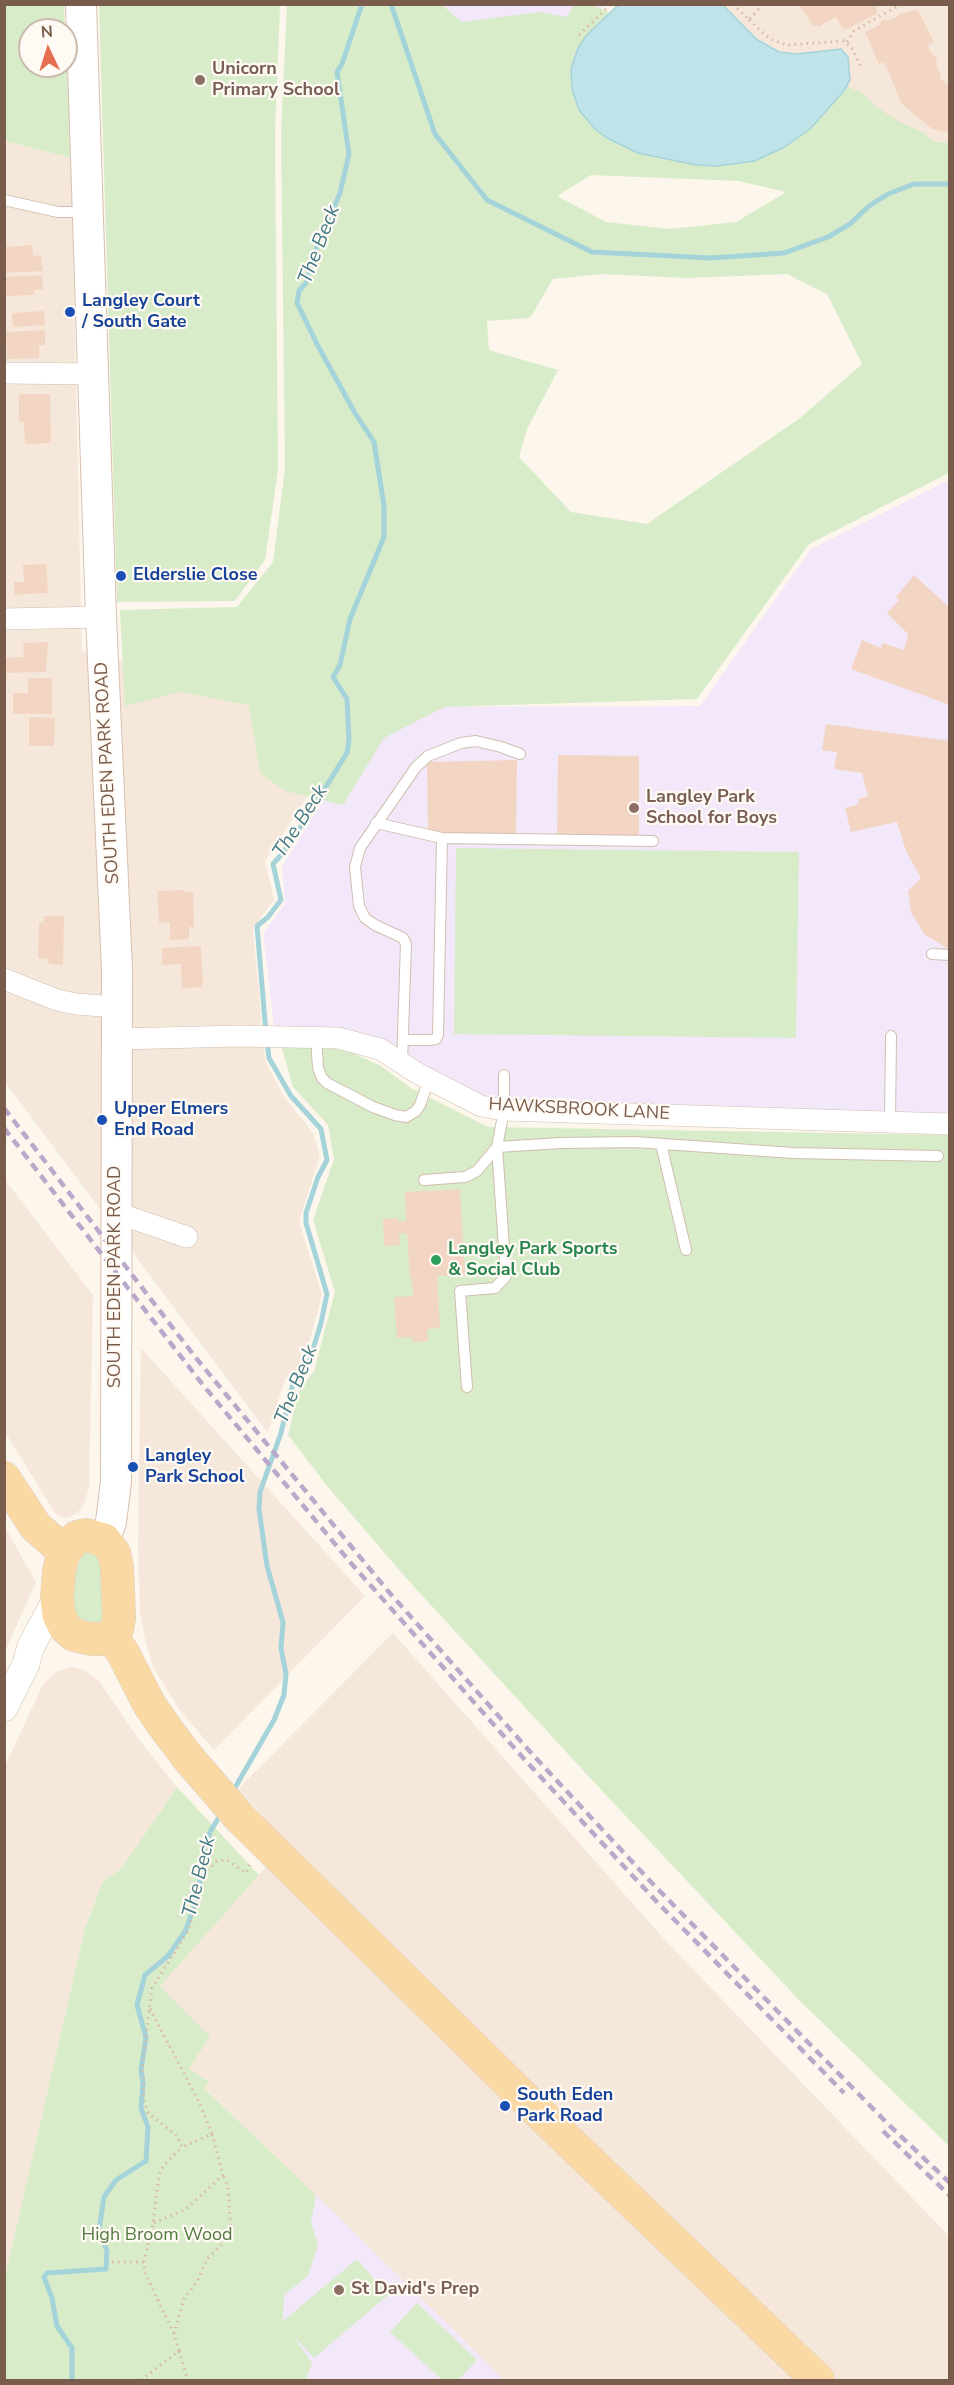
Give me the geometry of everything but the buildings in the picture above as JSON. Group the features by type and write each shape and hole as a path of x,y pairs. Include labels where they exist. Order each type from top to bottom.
{"main road":[{"name":"SOUTH EDEN PARK ROAD","path":"81,4 101,617 117,1007 116,1482 111,1522 104,1540"},
{"path":"4,1478 36,1527 64,1551"},
{"path":"93,1536 104,1540 114,1553 120,1602 117,1629 111,1636 91,1640 74,1635 65,1627 59,1615 57,1598 59,1571 64,1551 76,1537 93,1536"},
{"path":"111,1636 167,1730 213,1788 251,1829 559,2132 818,2380"}],"street":[{"path":"4,373 93,374"},
{"path":"4,619 101,617"},
{"path":"4,979 57,1000 117,1007"},
{"name":"HAWKSBROOK LANE","path":"117,1039 240,1036 338,1038 380,1049 429,1079 481,1106 504,1110 950,1124"},
{"path":"117,1213 187,1237"},
{"path":"4,1708 17,1672 57,1598"},
{"path":"17,1672 42,1651 74,1635"}],"lane":[{"path":"4,200 58,212 87,212"},
{"path":"402,1063 406,944 403,938 365,918 359,906 355,867 360,848 416,767 428,756 461,743 476,741 520,754"},
{"path":"376,823 442,838 653,840"},
{"path":"403,1040 432,1040 438,1035 442,838"},
{"path":"932,954 950,955"},
{"path":"890,1122 891,1036"},
{"path":"316,1037 318,1068 322,1078 327,1083 373,1107 406,1117 416,1111 420,1105 429,1079"},
{"path":"467,1387 460,1291 495,1288 506,1276 497,1147 504,1110 504,1075"},
{"path":"424,1180 465,1177 477,1171 497,1147 561,1143 661,1144 793,1153 938,1156"},
{"path":"661,1144 686,1250"}],"path":[{"path":"579,35 611,4"},
{"path":"733,4 770,39 786,45 795,46 838,40 847,42 862,69"},
{"path":"750,20 763,4"},
{"path":"847,42 854,31 901,4"},
{"path":"182,2147 177,2136 148,2113 143,2097 142,2068 152,1988 188,1931 206,1872 217,1861 227,1860 246,1873 251,1829"},
{"path":"149,2007 199,2102 212,2134 228,2187 231,2233 207,2259 198,2280 184,2299 174,2334"},
{"path":"188,2380 174,2334 153,2294 145,2273 144,2262 153,2223 159,2175 164,2165 182,2147 212,2134"},
{"path":"153,2223 186,2209 223,2175"},
{"path":"112,2262 144,2262"},
{"path":"141,2380 179,2351"}],"shaded area":[{"path":"445,5 604,5 576,32 461,23 447,10"},
{"path":"684,5 949,5 949,166"},
{"path":"5,141 71,158 82,652 344,709 344,741 265,861 274,900 253,928 265,1060 284,1097 313,1133 320,1155 299,1221 322,1295 303,1365 285,1379 268,1433 5,1082"},
{"name":"Langley Park School for Boys","path":"949,480 949,1126 483,1099 338,1029 274,1026 263,933 285,904 282,866 355,751 356,707 700,706 811,549"},
{"path":"5,1180 93,1295 89,1488 84,1504 70,1517 62,1518 55,1513 5,1432"},
{"path":"141,1348 365,1596 214,1750 179,1709 154,1669 146,1644 140,1612 138,1545"},
{"path":"4,1527 36,1582 5,1651"},
{"path":"393,1633 665,1940 949,2236 949,2380 504,2380 204,2087 209,2081 189,2069 159,1986 287,1843 238,1789"},
{"path":"71,1667 85,1670 99,1681 140,1741 177,1787 121,1869 103,1881 85,1928 5,2277 5,1766 43,1684 57,1671"},
{"name":"St David's Prep","path":"316,2195 504,2380 295,2380 266,2280 294,2249"}],"green space":[{"path":"4,5 64,5 65,18 18,18 18,78 68,78 71,158 5,141"},
{"path":"99,5 280,5 275,134 278,470 265,560 235,601 117,602"},
{"path":"287,5 442,5 462,22 539,12 567,17 574,5 593,5 820,114 847,86 862,93 878,108 898,121 924,133 934,142 949,143 949,473 809,544 697,699 444,707 384,738 343,805 285,791 260,773 249,705 180,692 125,706 120,610 237,607 273,562 285,469 281,133","holes":["591,175 738,181 786,192 736,222 669,229 606,222 557,196","602,274 686,278 787,274 827,294 862,364 800,418 647,524 571,512 519,457 527,429 558,370 489,350 487,321 530,318 553,279"]},
{"path":"456,848 799,852 796,1038 454,1034"},
{"path":"281,1045 344,1049 381,1066 411,1088 488,1127 949,1135 949,2146 799,2000 591,1779 407,1579 328,1487 288,1435 298,1392 314,1371 335,1292 313,1220 334,1159 328,1125 293,1087"},
{"path":"97,1547 111,1620 81,1627 72,1604 76,1554"},
{"name":"High Broom Wood","path":"177,1787 259,1875 160,1986 210,2036 189,2069 210,2082 204,2088 316,2195 311,2222 318,2245 308,2276 284,2295 283,2321 357,2259 388,2295 314,2358 292,2334 312,2363 306,2380 5,2380 5,2277 85,1928 103,1881 121,1869"},
{"path":"417,2303 477,2360 458,2380 442,2380 390,2332"}],"water":[{"path":"618,5 723,5 756,39 779,52 797,54 841,49 848,57 850,80 843,92 810,129 783,148 754,161 717,166 696,165 638,153 596,130 579,110 572,89 571,69 578,48 586,36"}],"waterway":[{"name":"The Beck","path":"266,1033 257,926 268,917 281,900 273,864 304,822 347,753 349,740 347,699 333,677 340,665 350,619 384,537 384,506 374,442 355,413 297,303 299,291 306,283 314,254 340,193 349,154 337,72 342,64 362,4"},
{"path":"391,4 435,134 487,200 592,252 711,258 784,253 828,237 850,224 869,206 888,194 914,184 950,184"},
{"name":"The Beck","path":"232,1793 274,1720 284,1695 286,1674 281,1648 283,1622 267,1566 259,1509 260,1492 281,1433 293,1383 307,1369 327,1294 306,1223 306,1213 318,1177 327,1160 321,1129 291,1096 269,1058 267,1042"},
{"name":"The Beck","path":"72,2380 72,2348 57,2326 52,2298 44,2277 47,2273 106,2269 107,2251 99,2230 104,2197 116,2180 146,2161 148,2127 141,2108 143,2083 141,2070 146,2037 137,2005 145,1975 168,1956 186,1930 199,1891 201,1862 210,1832 222,1812"}],"railway":[{"path":"4,1108 196,1358 388,1591 534,1756 651,1882 888,2124 950,2183"},
{"path":"4,1128 203,1385 350,1562 525,1760 657,1902 844,2093"},
{"path":"883,2131 950,2196"}],"place":[{"name":"Unicorn Primary School","path":"200,80"},
{"name":"Langley Court / South Gate","path":"70,312"},
{"name":"Elderslie Close","path":"121,576"},
{"name":"Langley Park School for Boys","path":"634,808"},
{"name":"Upper Elmers End Road","path":"102,1120"},
{"name":"Langley Park Sports & Social Club","path":"436,1260"},
{"name":"Langley Park School","path":"133,1467"},
{"name":"South Eden Park Road","path":"505,2106"},
{"name":"St David's Prep","path":"339,2290"}]}
